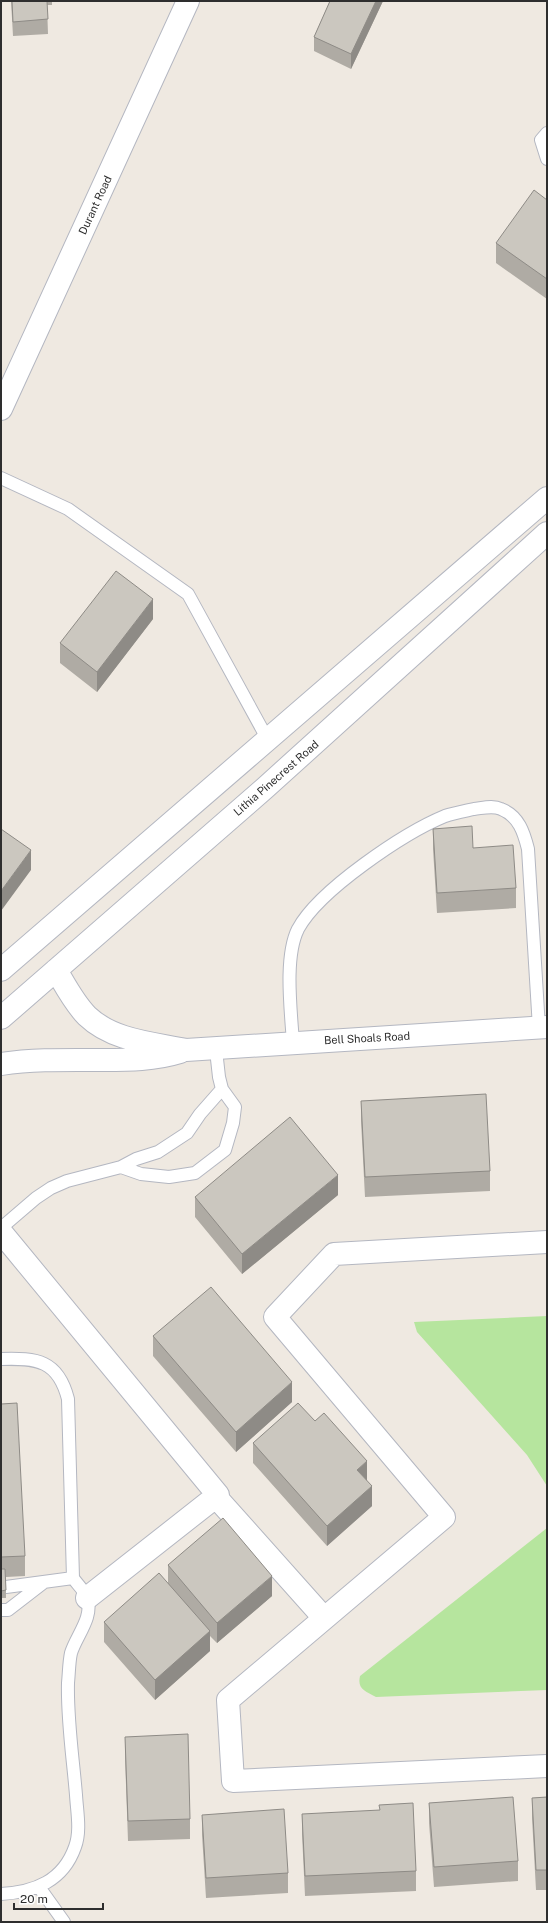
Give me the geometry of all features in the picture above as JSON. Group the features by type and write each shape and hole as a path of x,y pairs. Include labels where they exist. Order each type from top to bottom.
{"street":[{"name":"Durant Road","path":"1,409 188,1"},
{"path":"1,970 547,498"},
{"name":"Lithia Pinecrest Road","path":"1,1018 271,783 547,533"},
{"path":"56,970 66,988 87,1016 109,1032 128,1038 186,1050"},
{"name":"Bell Shoals Road","path":"186,1050 216,1050 293,1043 543,1028"},
{"path":"1,1064 26,1060 133,1060 162,1058 186,1050"},
{"path":"1,1232 218,1495 216,1497 324,1618"},
{"path":"547,1242 334,1254 275,1317 444,1518 228,1700 233,1781 547,1766"},
{"path":"87,1598 216,1497"}],"lane":[{"path":"547,133 541,140 547,159"},
{"path":"1,478 68,509 188,594 268,740"},
{"path":"293,1043 290,954 298,930 308,912 355,870 418,829 457,813 490,806 501,808 513,816 523,829 528,850 543,1028"},
{"path":"121,1167 141,1174 168,1177 195,1173 225,1150 233,1123 235,1107 222,1089 216,1050"},
{"path":"1,1228 36,1198 67,1180 121,1167 158,1152 187,1133 200,1114 222,1089"},
{"path":"1,1360 22,1358 49,1366 59,1375 65,1388 68,1399 73,1578 87,1598 86,1619 72,1652 68,1679 78,1833 75,1846 62,1869 39,1887 26,1892 1,1894"},
{"path":"6,1587 73,1578"},
{"path":"1,1610 8,1610 43,1582"},
{"path":"39,1887 64,1922"}],"green space":[{"path":"547,1316 547,1486 527,1455 417,1332 414,1322"},
{"path":"547,1528 547,1690 376,1697 361,1687 359,1680 360,1676"}],"building":[{"path":"12,1 47,1 48,19 13,22"},
{"path":"330,1 376,1 351,54 314,37"},
{"path":"534,190 547,200 547,279 496,243"},
{"path":"116,571 153,599 97,672 60,643"},
{"path":"472,826 473,848 513,845 516,888 437,893 433,829"},
{"path":"1,829 31,850 1,891"},
{"path":"486,1094 490,1171 365,1177 361,1101"},
{"path":"290,1117 338,1175 242,1254 195,1197"},
{"path":"211,1287 292,1382 236,1432 153,1336"},
{"path":"17,1403 25,1556 1,1557 1,1404"},
{"path":"298,1403 315,1421 324,1413 367,1461 357,1470 372,1486 327,1526 253,1443"},
{"path":"223,1518 272,1576 217,1623 168,1565"},
{"path":"1,1569 5,1569 6,1590 1,1591"},
{"path":"159,1573 210,1631 155,1680 104,1622"},
{"path":"188,1734 190,1819 128,1821 125,1737"},
{"path":"513,1797 518,1861 434,1867 429,1803"},
{"path":"547,1797 547,1870 536,1870 532,1798"},
{"path":"413,1803 416,1871 305,1876 302,1814 380,1810 379,1805"},
{"path":"284,1809 288,1873 206,1878 202,1815"}]}
